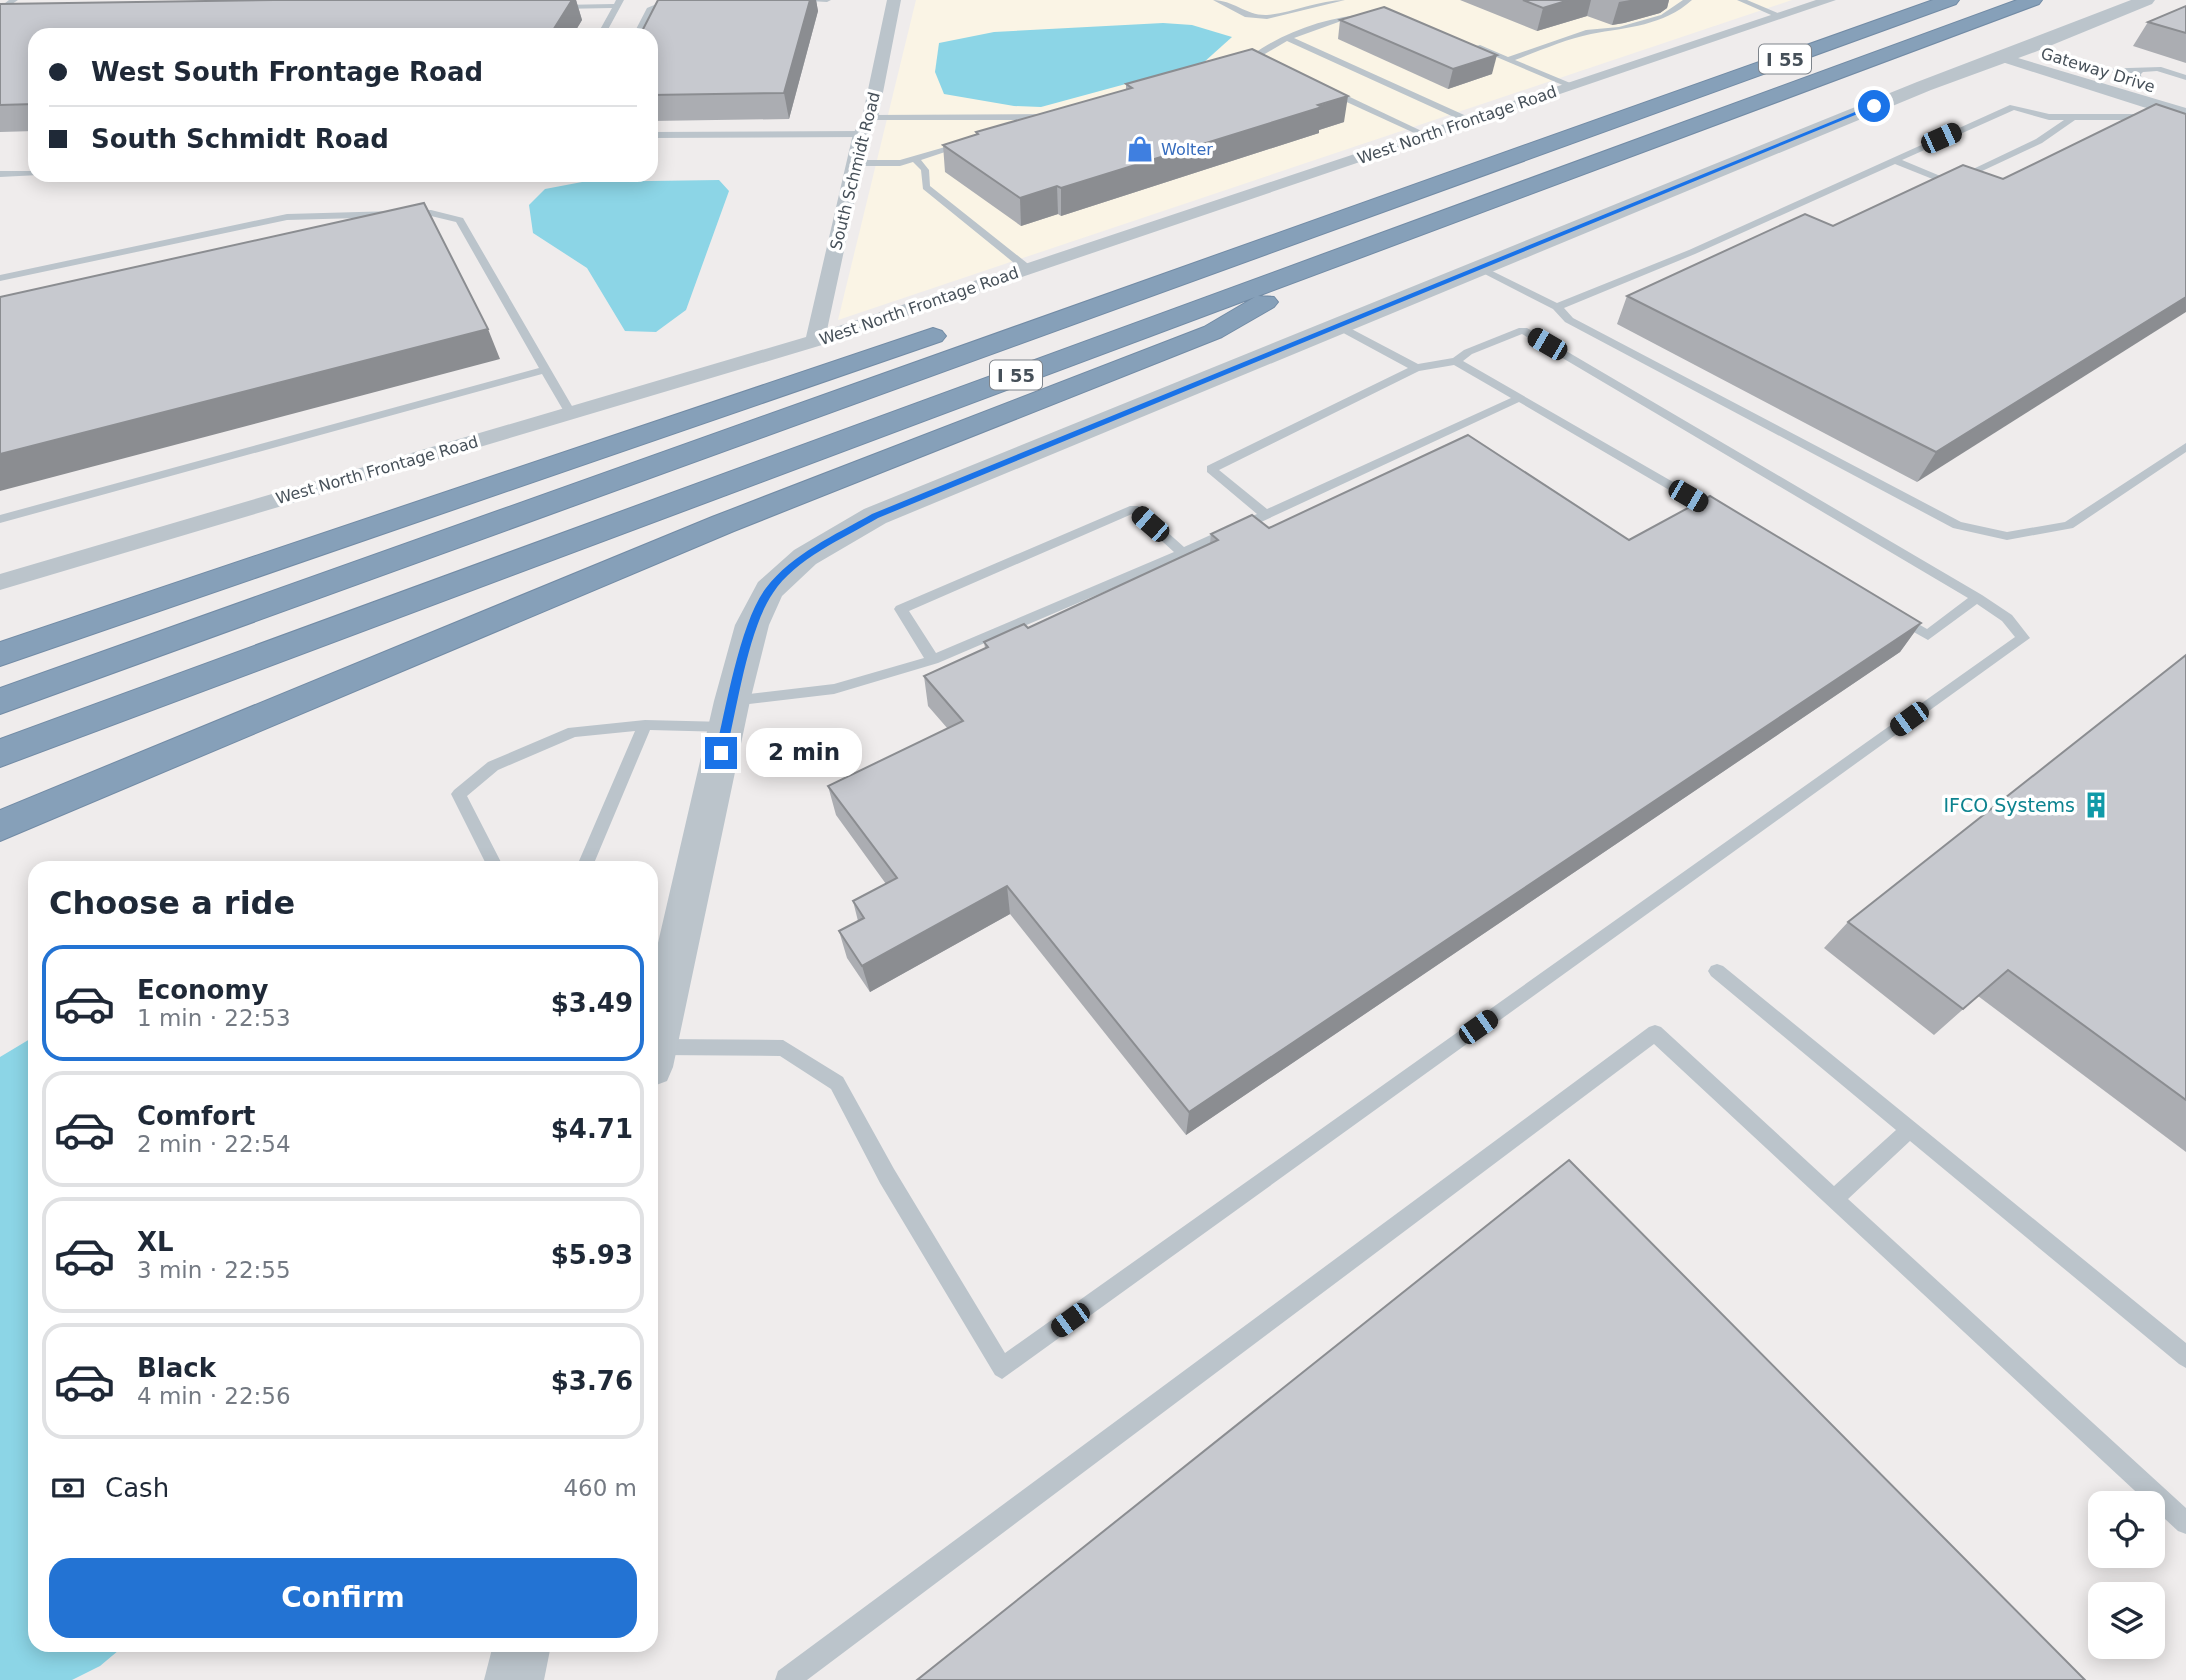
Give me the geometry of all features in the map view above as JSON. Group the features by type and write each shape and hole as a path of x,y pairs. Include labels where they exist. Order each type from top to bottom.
{"highway":[{"name":"I 55","path":"0,701 1950,0"},
{"name":"I 55","path":"0,753 2033,0"},
{"path":"1075,288 1524,134 1621,117"},
{"path":"0,825 723,524 1213,332 1356,249"},
{"path":"0,654 956,328"}],"street":[{"name":"South Schmidt Road","path":"815,341 861,134 870,118 894,0"},
{"path":"658,1034 729,714 752,625 769,590 804,557 875,516 1924,86 2001,57 2039,52 2146,0"},
{"name":"West North Frontage Road","path":"0,582 815,341 1820,1"},
{"name":"Gateway Drive","path":"2001,57 2182,108"},
{"name":"Gateway Drive","path":"2073,64 2138,86 2182,108"},
{"path":"514,1680 520,1652"}],"lane":[{"path":"0,10 14,0"},
{"path":"786,1 827,0"},
{"path":"1217,0 1248,15 1267,17 1341,0"},
{"path":"1310,0 1321,5"},
{"path":"1507,60 1588,32 1619,29 1664,18 1688,0"},
{"path":"1741,0 1781,16"},
{"path":"641,28 650,10 670,1 682,1"},
{"path":"548,8 618,3"},
{"path":"605,28 618,3"},
{"path":"1267,61 1251,59 1287,38 1343,18 1380,15"},
{"path":"1287,38 1471,121"},
{"path":"1471,45 1572,86"},
{"path":"2096,71 2158,69 2186,78"},
{"path":"2138,86 2137,74 2141,70"},
{"path":"1316,84 1426,135"},
{"path":"1557,307 1692,252 1892,159 2013,107 2049,117 2072,118 2155,116 2182,108"},
{"path":"870,118 1058,117 1019,129"},
{"path":"1892,159 1950,183 2039,141 2072,118"},
{"path":"658,135 861,134"},
{"path":"855,163 900,163 967,144"},
{"path":"915,159 925,170 926,187 1028,269"},
{"path":"0,174 28,174"},
{"path":"0,278 287,217 431,213 460,220 570,413"},
{"path":"1480,269 1557,307 1569,320 1957,525 2007,536 2069,525 2186,447"},
{"path":"1340,327 1416,368"},
{"path":"658,1057 783,1048 837,1083 887,1177 1002,1368 2023,638 2007,618 1978,598 1523,330 1468,352 1456,362 1416,368 1211,469 1266,515"},
{"path":"1456,362 1724,517"},
{"path":"0,519 545,370"},
{"path":"492,861 459,794 493,766 573,732 729,714 834,689 933,660 1184,553 1519,398"},
{"path":"933,660 901,609 1134,509 1184,553"},
{"path":"1892,614 1928,635 1978,598"},
{"path":"587,861 645,725"},
{"path":"1717,971 2186,1357"},
{"path":"787,1680 1655,1033 2186,1523"},
{"path":"1835,1198 1910,1129"}],"shaded area":[{"path":"916,0 1792,0 838,320"}],"water":[{"path":"1163,23 1192,25 1232,37 1203,63 1041,107 1014,106 944,94 935,72 939,43 994,32"},
{"path":"719,180 729,191 686,310 656,332 625,331 587,268 533,233 529,205 545,189 582,182"},
{"path":"28,1040 28,1652 117,1652 100,1666 72,1680 0,1680 0,1057"}],"building":[{"path":"572,0 554,28 28,28 28,104 0,105 0,4"},
{"path":"658,0 810,0 784,93 658,95 658,28 644,28"},
{"path":"1523,0 1569,0 1543,8"},
{"path":"2186,6 2186,33 2148,22"},
{"path":"1384,7 1497,55 1453,69 1340,20"},
{"path":"1252,49 1348,96 1318,105 1322,107 1061,188 1057,186 1020,198 943,145 978,134 976,132 1132,88 1126,84"},
{"path":"2156,104 2186,114 2186,297 1936,452 1627,296 1805,214 1833,226 1963,165 2003,179"},
{"path":"424,203 488,329 0,454 0,297"},
{"path":"1468,435 1629,540 1710,496 1921,623 1189,1112 1007,886 862,966 839,931 864,918 853,901 897,878 828,786 963,721 924,676 988,647 984,642 1024,624 1028,628 1218,540 1211,534 1252,515 1269,528"},
{"name":"IFCO Systems","path":"2186,655 2186,1100 2008,970 1963,1009 1848,922"},
{"path":"1569,1160 2085,1680 917,1680"}],"place":[{"name":"Wolter","path":"1140,149"},
{"name":"IFCO Systems","path":"2096,805"}],"route":[{"path":"721,753 752,625 769,590 804,557 875,516 1874,106"}]}
